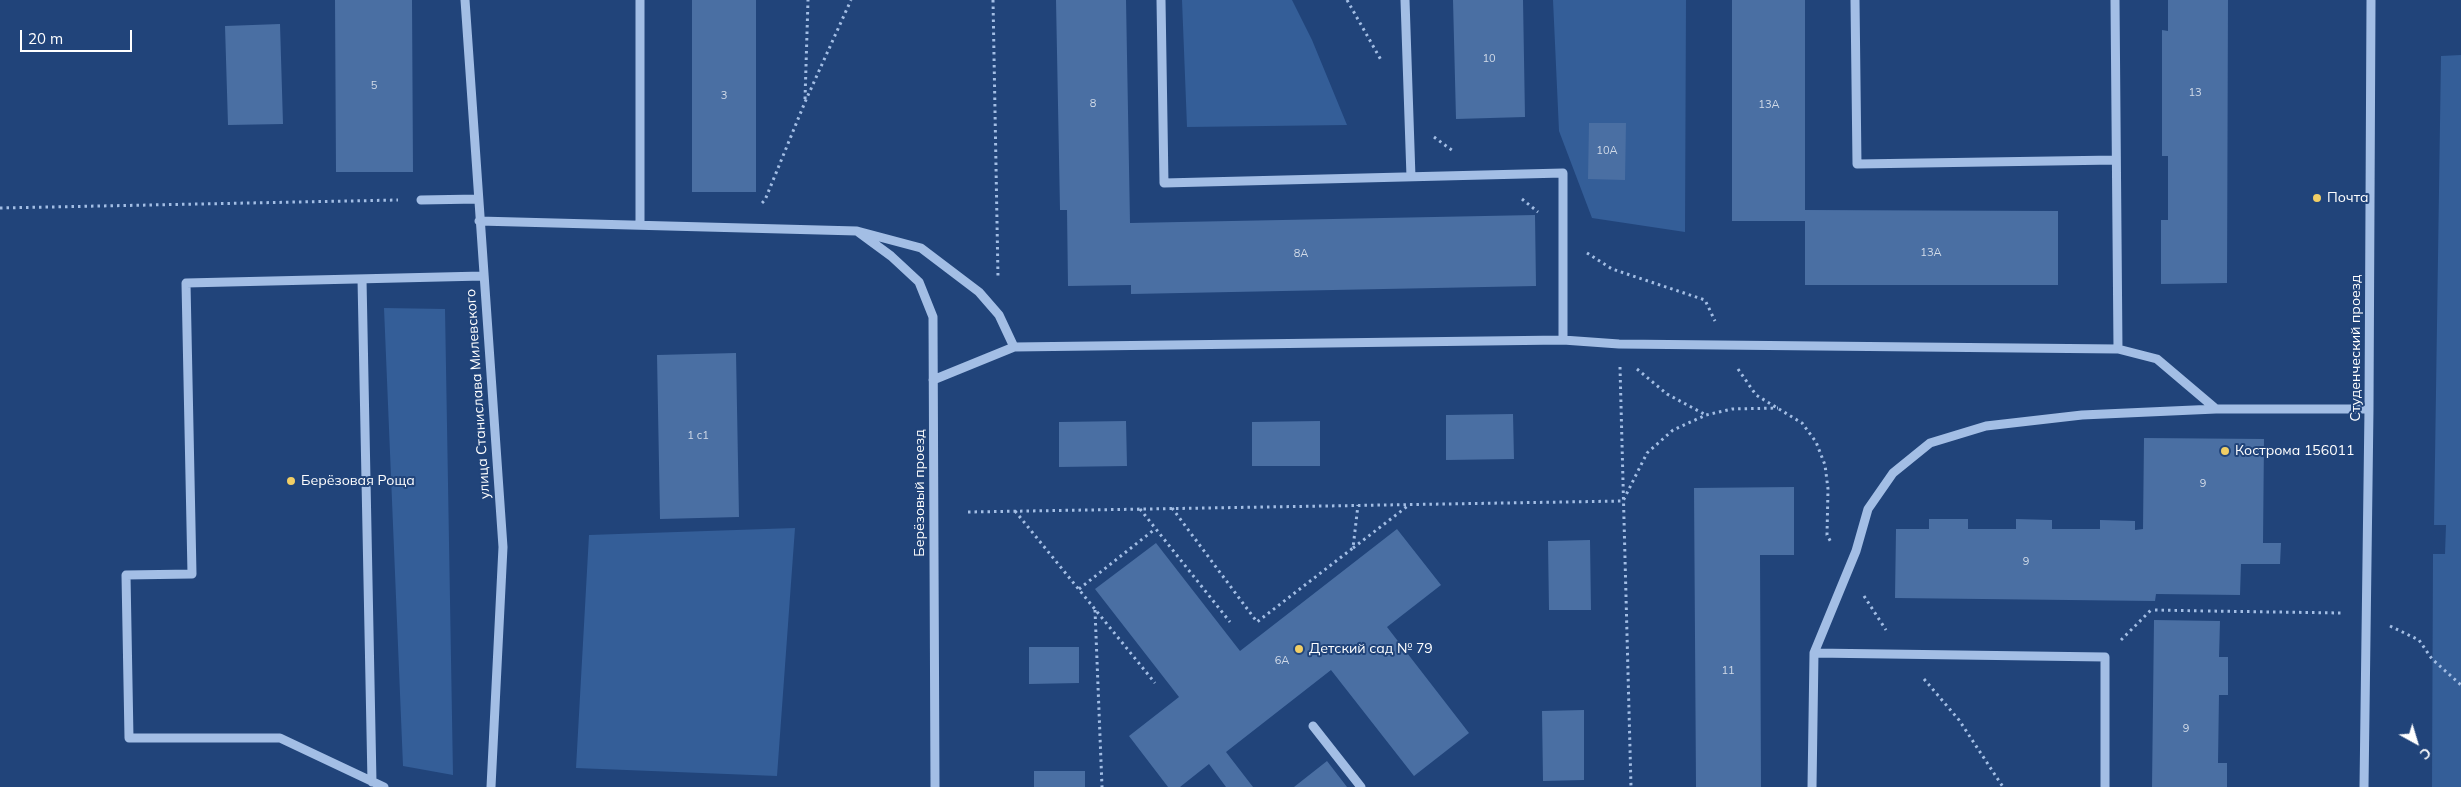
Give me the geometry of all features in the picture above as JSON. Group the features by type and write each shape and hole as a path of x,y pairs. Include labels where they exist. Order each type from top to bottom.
{"street":[{"name":"улица Станислава Милевского","path":"465,0 503,547 491,787"},
{"path":"640,0 640,225"},
{"path":"1161,0 1164,183 1563,173 1563,340"},
{"path":"1405,0 1410,177"},
{"path":"1855,0 1857,164 2116,160"},
{"path":"2115,0 2118,349"},
{"name":"Студенческий проезд","path":"2364,787 2369,409 2371,0"},
{"path":"421,200 478,199"},
{"path":"479,221 857,231 921,248 979,292 998,315 1014,347"},
{"name":"Берёзовый проезд","path":"857,231 891,256 919,282 933,317 935,787"},
{"path":"384,787 280,738 129,738 126,575 192,574 186,283 483,276"},
{"path":"362,279 372,782"},
{"path":"933,380 1014,347 1563,340 1619,344 2118,349 2157,359 2216,409"},
{"path":"1812,787 1814,653 1856,551 1868,509 1893,473 1930,443 1986,426 2082,415 2216,409 2369,409"},
{"path":"1814,653 2105,657 2105,787"},
{"path":"1314,726 1361,787"}],"path":[{"path":"805,102 808,0"},
{"path":"737,228 765,200 805,102 851,0"},
{"path":"993,0 998,315"},
{"path":"1347,0 1382,61"},
{"path":"1409,111 1439,142 1532,206 1563,237 1612,269 1705,300 1742,378 1756,395 1802,422 1816,442 1826,465 1827,535 1877,618 1904,654 1959,720 2003,787"},
{"path":"0,208 421,200"},
{"path":"1619,344 1638,370 1667,394 1706,415"},
{"path":"1619,344 1631,787"},
{"path":"1623,501 1647,453 1673,430 1706,415 1732,409 1779,408"},
{"path":"968,512 1623,501"},
{"path":"1172,508 1257,622 1410,504"},
{"path":"1353,548 1358,505"},
{"path":"1140,509 1230,622"},
{"path":"1015,511 1155,683"},
{"path":"1078,589 1155,529"},
{"path":"1095,609 1102,787"},
{"path":"2105,657 2152,610 2366,614 2419,640 2432,659 2461,685"}],"shaded area":[{"path":"1182,0 1292,0 1312,40 1347,125 1187,127"},
{"path":"1553,0 1686,0 1685,232 1592,218 1559,131"},
{"path":"2461,55 2461,787 2432,787 2433,554 2445,554 2446,525 2434,525 2441,56"},
{"path":"384,308 445,309 453,775 403,766"},
{"path":"795,528 777,776 576,768 589,535"}],"building":[{"path":"335,0 412,0 413,172 336,172"},
{"path":"692,0 756,0 756,192 692,192"},
{"path":"1056,0 1126,0 1130,223 1535,215 1536,286 1131,294 1131,285 1068,286 1067,210 1060,210"},
{"path":"1453,0 1523,0 1525,117 1456,119"},
{"path":"1732,0 1805,0 1805,210 2058,211 2058,285 1805,285 1805,221 1732,221"},
{"path":"2168,0 2228,0 2227,283 2161,284 2161,220 2168,220 2168,156 2162,156 2162,30 2168,31"},
{"path":"280,24 283,124 228,125 225,26"},
{"path":"1589,123 1626,123 1625,180 1588,179"},
{"path":"736,353 739,517 660,519 657,355"},
{"path":"1513,414 1514,459 1446,460 1446,415"},
{"path":"1126,421 1127,466 1059,467 1059,422"},
{"path":"1320,421 1320,466 1252,466 1252,422"},
{"path":"2144,438 2264,439 2263,543 2281,543 2280,564 2241,564 2240,595 2156,594 2155,601 1895,598 1896,529 1929,529 1929,519 1968,519 1968,529 2016,529 2016,519 2052,520 2052,529 2100,529 2100,520 2135,521 2135,530 2143,529"},
{"path":"1794,487 1794,555 1760,555 1761,787 1696,787 1694,488"},
{"path":"1397,529 1441,585 1387,627 1469,733 1414,776 1331,670 1226,752 1253,787 1226,787 1209,764 1180,787 1168,787 1129,736 1179,697 1095,589 1156,543 1240,651"},
{"path":"1590,540 1591,610 1549,610 1548,541"},
{"path":"2154,620 2220,621 2219,657 2228,657 2228,695 2219,695 2218,763 2227,763 2227,787 2152,787"},
{"path":"1029,647 1079,647 1079,683 1029,684"},
{"path":"1584,710 1584,780 1543,781 1542,711"},
{"path":"1327,761 1347,787 1294,787"},
{"path":"1034,771 1085,771 1085,787 1034,787"}],"place":[{"name":"Почта","path":"2317,198"},
{"name":"Кострома 156011","path":"2225,451"},
{"name":"Берёзовая Роща","path":"291,481"},
{"name":"Детский сад № 79","path":"1299,649"}]}
